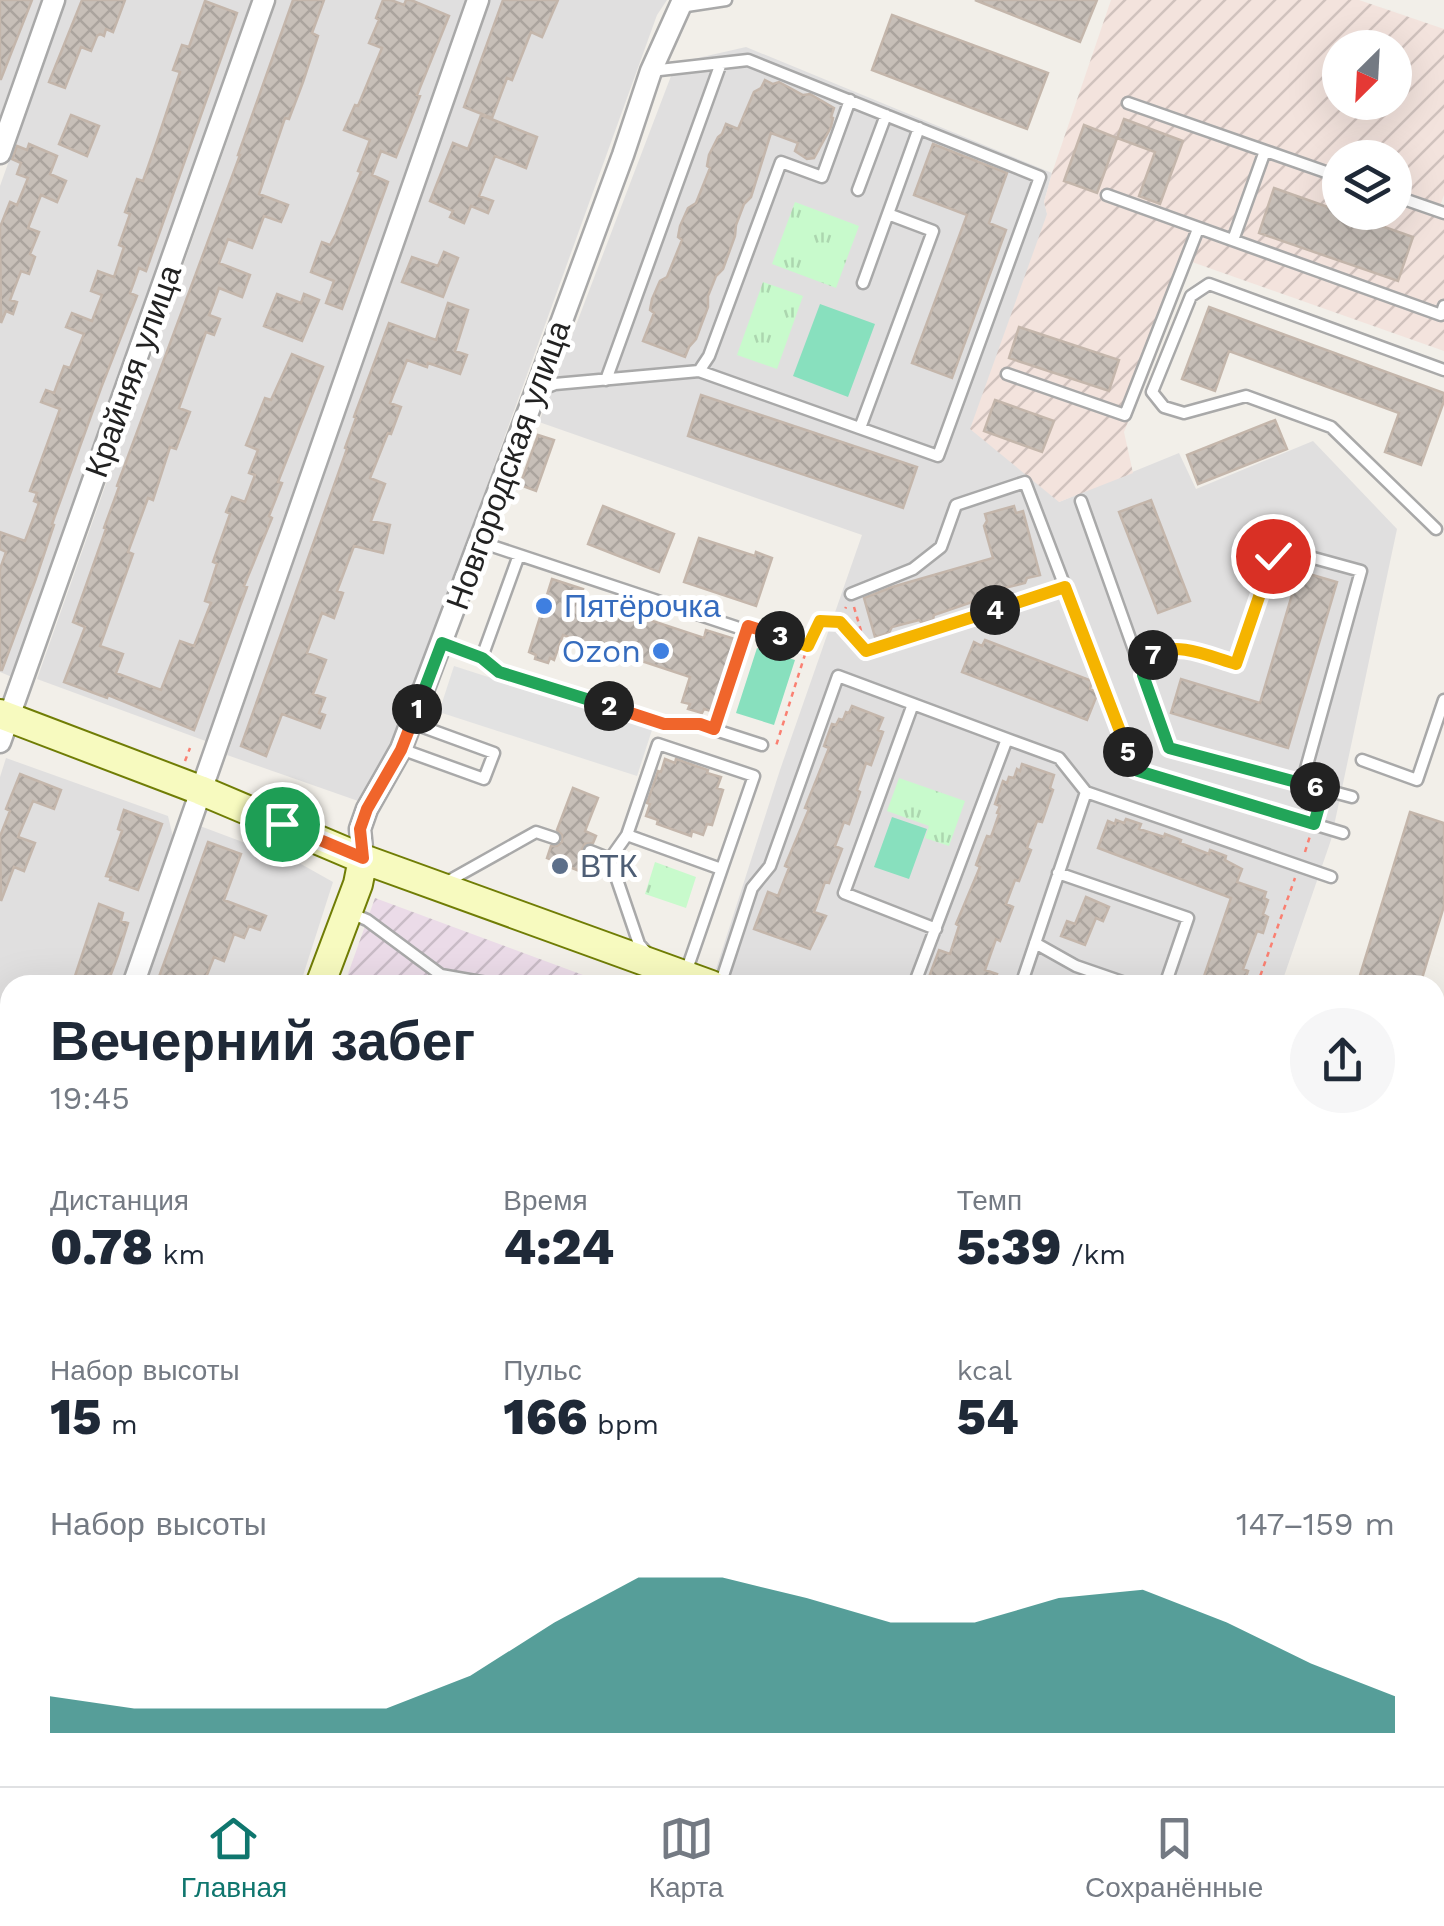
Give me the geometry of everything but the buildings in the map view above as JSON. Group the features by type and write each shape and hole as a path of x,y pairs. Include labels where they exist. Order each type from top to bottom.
{"main road":[{"path":"3,725 200,790 363,858 677,975"},
{"name":"Новгородская улица","path":"324,975 358,884 363,858"}],"street":[{"path":"0,153 54,0"},
{"name":"Крайняя улица","path":"3,725 264,0"},
{"path":"136,975 478,0"},
{"name":"Новгородская улица","path":"363,858 360,829 367,809 401,750 651,71 681,4"}],"lane":[{"path":"681,4 726,0"},
{"path":"536,392 555,384 699,371 938,456 1040,177 748,60 651,71"},
{"path":"606,380 720,63"},
{"path":"699,371 709,356 781,162 822,177 850,100"},
{"path":"1128,103 1322,171"},
{"path":"858,190 886,115"},
{"path":"863,283 920,128"},
{"path":"1233,240 1264,151"},
{"path":"1107,195 1441,315 1444,306"},
{"path":"1412,202 1444,213"},
{"path":"860,428 933,231 888,214"},
{"path":"1007,374 1125,416 1198,229"},
{"path":"1436,529 1331,427 1246,396 1184,413 1164,407 1152,392 1190,296 1209,284 1444,370"},
{"path":"851,594 913,569 941,547 956,505 1026,482 1135,770 1342,833"},
{"path":"1080,501 1169,748 1352,797"},
{"path":"480,542 742,626"},
{"path":"1143,675 1149,658 1172,647 1236,664 1273,556 1288,552 1362,571 1302,784"},
{"path":"482,658 519,555"},
{"path":"889,646 1065,587"},
{"path":"442,643 482,658 499,672 664,724 700,724 762,746"},
{"path":"723,975 752,888 770,866 838,676 1059,758 1086,792 1331,878"},
{"path":"1362,760 1417,780 1444,700"},
{"path":"914,704 844,893 936,929"},
{"path":"401,750 484,779 494,753 411,723"},
{"path":"918,975 1006,739"},
{"path":"610,859 627,835 658,744 754,776 686,975"},
{"path":"1024,975 1086,792"},
{"path":"438,887 536,832 554,838"},
{"path":"627,835 721,868"},
{"path":"590,851 610,859 639,944 681,975"},
{"path":"1058,873 1188,918 1168,975"},
{"path":"347,912 367,920 441,975"},
{"path":"1035,943 1076,966 1102,975"}],"path":[{"path":"840,622 851,594"},
{"path":"851,594 866,651"},
{"path":"762,746 774,749 820,621 840,622 866,651"},
{"path":"742,626 808,646"},
{"path":"714,729 742,643"},
{"path":"866,651 889,646"},
{"path":"1261,975 1314,824"}],"shaded area":[{"path":"0,0 41,0 0,116"},
{"path":"66,0 255,0 12,677 0,672 0,186"},
{"path":"277,0 468,0 211,743 37,679"},
{"path":"488,0 667,0 657,15 404,715 361,802 227,755"},
{"path":"1111,0 1359,0 1444,29 1444,195 1440,206 1444,208 1444,351 1192,262 1124,432 1133,473 1059,502 970,429 1047,214 1044,202"},
{"path":"746,47 1052,173 1044,202 1059,502 1179,453 1196,489 1313,441 1397,529 1331,840 1284,975 732,975 716,969 862,535 539,422 676,63"},
{"path":"454,666 652,730 637,776 439,712"},
{"path":"6,758 168,816 173,837 125,975 0,975 0,777"},
{"path":"200,826 301,864 333,882 303,975 146,975"},
{"path":"375,898 583,975 348,975"}],"green space":[{"path":"795,202 859,226 836,288 772,264"},
{"path":"763,282 803,296 777,369 737,355"},
{"path":"820,304 875,324 848,397 793,376"},
{"path":"757,648 795,660 774,725 736,713"},
{"path":"899,778 965,801 949,846 925,838 929,826 887,811"},
{"path":"892,817 927,829 909,879 874,867"},
{"path":"655,862 696,877 686,908 645,894"}],"place":[{"name":"Пятёрочка","path":"544,606"},
{"name":"Ozon","path":"661,651"},
{"name":"ВТК","path":"560,866"}],"route":[{"path":"282,824 363,858 360,829 367,809 401,750 442,643 482,658 499,672 664,724 700,724 714,729 748,626 808,646 820,621 840,622 866,651 1065,587 1135,770 1314,824 1324,789 1169,748 1143,675 1149,658 1172,647 1236,664 1273,556"}]}
